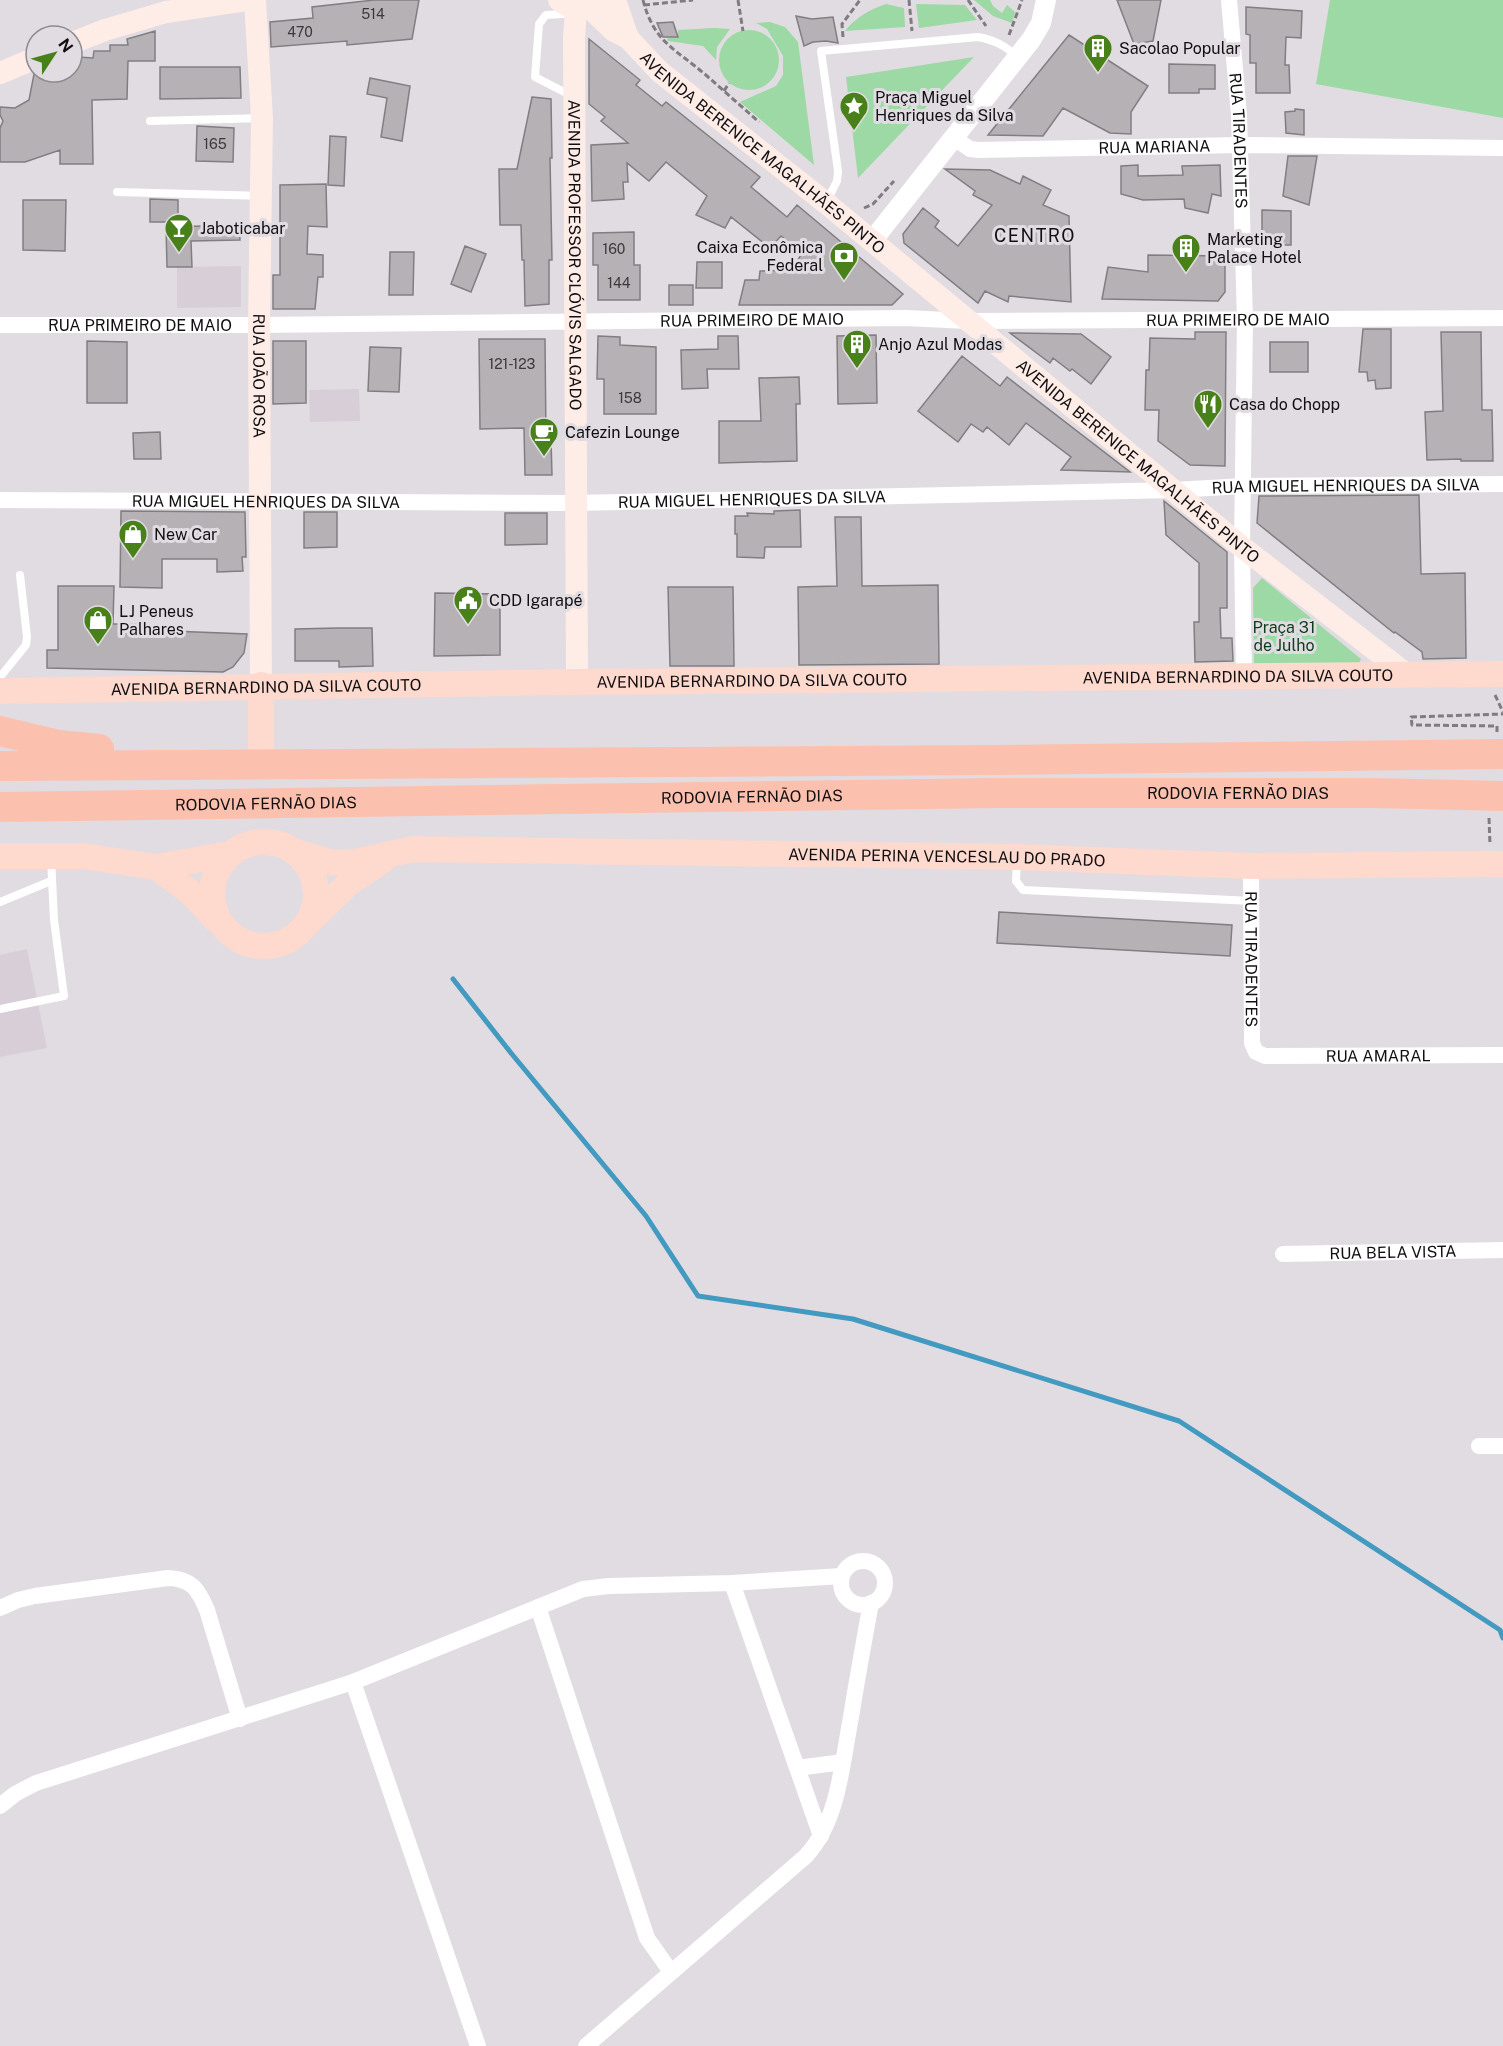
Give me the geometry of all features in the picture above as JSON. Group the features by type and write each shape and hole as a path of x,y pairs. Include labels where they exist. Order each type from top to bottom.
{"highway":[{"path":"0,731 59,745 249,758"},
{"path":"0,766 249,758 1020,759 1503,754"},
{"name":"RODOVIA FERNÃO DIAS","path":"0,807 998,793 1374,793 1496,804"}],"main road":[{"path":"84,38 166,12 247,0"},
{"name":"RUA JOÃO ROSA","path":"249,758 261,685 259,325 262,118 255,0"},
{"name":"AVENIDA BERENICE MAGALHÃES PINTO","path":"615,0 628,38"},
{"name":"AVENIDA BERENICE MAGALHÃES PINTO","path":"579,5 614,31 628,38 660,72 830,196 872,241 968,321 1242,546 1405,674"},
{"name":"AVENIDA PROFESSOR CLÓVIS SALGADO","path":"577,681 574,98 579,5"},
{"path":"0,72 24,63"},
{"name":"AVENIDA BERNARDINO DA SILVA COUTO","path":"0,691 577,681 1244,678 1503,674"},
{"path":"262,814 263,842"},
{"path":"156,867 189,891 221,926 234,938 249,945 266,947 283,944 298,934 309,922 315,907 315,883 304,861 293,850 279,844 263,842 245,845 230,854 219,866 213,880 211,896 214,911 221,926"},
{"name":"AVENIDA PERINA VENCESLAU DO PRADO","path":"293,850 333,863 355,862 413,849 1017,857 1251,866 1497,864"},
{"path":"0,856 83,856 156,867 230,854"},
{"name":"AVENIDA PERINA VENCESLAU DO PRADO","path":"309,922 349,883 392,854"}],"street":[{"path":"872,241 1018,58 1041,23 1046,0"},
{"name":"RUA TIRADENTES","path":"1229,0 1240,145 1245,320 1242,546 1244,678"},
{"name":"RUA MARIANA","path":"954,138 970,148 980,150 1240,145 1503,148"},
{"name":"RUA PRIMEIRO DE MAIO","path":"0,325 259,325 906,318 968,321 1503,318"},
{"name":"RUA MIGUEL HENRIQUES DA SILVA","path":"0,500 575,503 1174,490 1244,486 1503,485"},
{"name":"RUA TIRADENTES","path":"1251,866 1252,1043 1256,1052"},
{"name":"RUA AMARAL","path":"1256,1052 1260,1055 1276,1056 1503,1055"},
{"name":"RUA BELA VISTA","path":"1282,1254 1503,1250"},
{"path":"1479,1446 1503,1446"},
{"path":"856,1562 870,1562 882,1572 885,1586 882,1594 871,1603 864,1605 850,1601 842,1590 842,1576 850,1565 856,1562"},
{"path":"0,1806 15,1794 36,1783 353,1682 583,1589 842,1576"},
{"path":"0,1608 18,1600 36,1596 168,1578 180,1578 189,1582 202,1597 207,1610 240,1719"},
{"path":"732,1583 821,1836"},
{"path":"586,2046 806,1856 821,1836 834,1799 843,1762 871,1603"},
{"path":"538,1607 647,1938 671,1972"},
{"path":"353,1682 477,2046"},
{"path":"797,1768 843,1762"}],"lane":[{"path":"574,98 535,77 539,24 546,15 563,14 579,5"},
{"path":"830,196 838,171 821,51 978,37 999,43 1018,58"},
{"path":"150,121 262,118"},
{"path":"117,192 261,196"},
{"path":"0,677 26,645 20,575"},
{"path":"0,1009 64,996 51,881 51,855"},
{"path":"1017,857 1016,881 1023,890 1252,901"},
{"path":"0,902 51,881"}],"path":[{"path":"643,0 648,18 667,45 724,91 766,129"},
{"path":"644,6 693,0"},
{"path":"738,0 743,31"},
{"path":"845,49 842,24 860,0"},
{"path":"909,0 913,42"},
{"path":"968,0 999,43 1012,29 1022,0"},
{"path":"724,91 729,83"},
{"path":"830,196 864,208 873,204 899,175"},
{"path":"1496,804 1497,864"}],"shaded area":[{"path":"241,266 241,307 177,308 177,267"},
{"path":"359,389 360,421 310,422 309,390"},
{"path":"27,949 47,1048 0,1057 0,955"}],"green space":[{"path":"974,0 990,0 993,6 1002,13 1007,5 1015,12 1012,23 993,16"},
{"path":"1330,0 1503,0 1503,118 1316,84"},
{"path":"886,4 904,8 905,27 845,31 863,15"},
{"path":"916,4 965,5 977,20 919,28"},
{"path":"770,22 785,27 798,42 814,165 740,102 776,86 783,75 783,56 767,29 756,23"},
{"path":"730,29 717,47 716,60 703,46 668,41 667,38 678,37 678,30"},
{"path":"743,30 755,30 766,35 774,43 779,60 777,72 766,85 755,90 743,90 732,85 724,77 719,66 719,54 724,43 732,35"},
{"path":"974,57 858,178 846,77"},
{"name":"Praça 31 de Julho","path":"1262,578 1361,659 1357,668 1254,666 1253,588"}],"building":[{"path":"374,0 419,0 412,39 347,45 347,41 271,47 270,22 313,18 312,7"},
{"path":"1117,0 1161,0 1153,41 1134,44"},
{"path":"1246,7 1302,11 1301,38 1286,37 1285,65 1289,65 1290,93 1256,93 1256,63 1250,63 1250,35 1246,34"},
{"path":"796,16 812,19 833,17 838,43 813,42 804,46"},
{"path":"673,22 678,37 663,37 657,23"},
{"path":"155,31 155,61 128,61 127,99 92,100 93,164 60,164 60,150 25,162 0,162 0,128 3,121 0,107 15,108 29,100 32,84 84,84 84,57 93,58 94,51 110,51 110,45 128,45 127,39"},
{"path":"1069,35 1148,86 1131,112 1131,134 1110,133 1063,108 1043,136 988,135"},
{"path":"589,39 640,80 636,85 662,106 666,102 760,177 751,187 787,217 797,205 903,294 892,305 739,305 745,280 759,280 760,271 797,270 793,268 802,253 781,236 770,248 731,217 725,228 696,215 707,196 666,162 649,181 627,163 628,182 623,182 624,199 592,201 591,145 628,143 601,121 605,117 589,104"},
{"path":"1169,64 1215,65 1215,89 1199,89 1199,93 1169,93"},
{"path":"160,67 240,67 241,98 160,99"},
{"path":"370,78 410,86 402,141 381,137 387,98 367,94"},
{"path":"532,97 551,99 552,260 549,260 549,304 525,306 521,225 500,225 499,169 517,169"},
{"path":"1295,109 1304,110 1304,135 1286,133 1285,112 1295,111"},
{"path":"197,126 234,128 233,162 196,161"},
{"path":"330,136 346,137 344,186 328,185"},
{"path":"1288,156 1317,156 1309,205 1283,196"},
{"path":"1138,165 1138,176 1183,175 1182,166 1220,165 1221,196 1212,194 1208,213 1185,208 1184,199 1143,200 1121,194 1121,166"},
{"path":"945,169 990,170 1020,184 1023,176 1051,190 1043,205 1069,216 1071,302 1009,296 1008,302 985,291 978,303 904,243 903,234 923,208 939,221 935,227 958,246 992,205 973,195 975,191"},
{"path":"326,184 327,227 308,226 307,254 323,255 323,277 318,277 315,309 273,309 273,275 280,275 280,185"},
{"path":"150,199 178,200 178,222 150,222"},
{"path":"23,200 66,200 65,251 23,250"},
{"path":"1262,210 1291,211 1291,245 1262,245"},
{"name":"Jaboticabar","path":"239,225 240,240 191,241 192,267 167,267 166,227"},
{"path":"634,232 634,265 640,265 640,300 598,300 598,265 593,265 593,233"},
{"path":"465,246 486,254 471,292 451,284"},
{"path":"390,252 414,252 413,295 389,295"},
{"name":"Marketing Palace Hotel","path":"1148,255 1225,256 1225,292 1218,301 1102,299 1108,267 1148,272"},
{"path":"697,262 722,262 722,288 696,288"},
{"path":"669,285 693,285 693,305 669,305"},
{"path":"1363,329 1391,329 1391,388 1376,389 1375,380 1368,381 1367,372 1359,372"},
{"path":"1195,332 1226,332 1225,466 1190,465 1158,441 1159,410 1145,410 1150,338 1195,339"},
{"path":"1441,332 1481,332 1482,410 1492,410 1493,461 1427,460 1425,412 1443,411"},
{"path":"1010,333 1081,334 1111,357 1091,384 1053,358 1050,363"},
{"name":"Anjo Azul Modas","path":"876,335 877,403 838,404 837,336"},
{"path":"598,336 620,337 620,345 656,347 656,414 604,414 604,379 597,379"},
{"path":"718,336 738,336 739,369 707,369 708,388 682,389 681,350 718,349"},
{"path":"479,339 545,339 546,439 551,439 552,475 525,475 524,428 480,429"},
{"path":"87,341 127,342 127,403 87,403"},
{"path":"273,341 306,341 306,403 273,404"},
{"path":"1270,342 1308,342 1308,372 1270,372"},
{"path":"370,347 401,348 399,392 368,391"},
{"path":"962,356 1000,386 1007,377 1130,472 1061,470 1071,457 1026,423 1009,445 987,427 983,432 971,424 958,442 918,411"},
{"path":"799,377 800,404 796,404 797,461 719,463 719,421 761,421 759,378"},
{"path":"160,432 161,459 134,459 133,433"},
{"path":"1419,495 1421,574 1465,573 1466,658 1423,659 1422,652 1394,633 1257,523 1259,496"},
{"path":"1164,501 1227,552 1227,608 1220,608 1221,638 1232,638 1233,661 1195,662 1194,622 1199,622 1199,563 1166,535"},
{"path":"800,510 801,547 765,547 764,558 737,557 735,516 748,516 747,513 774,514 774,511"},
{"path":"121,511 245,512 246,557 242,557 243,571 217,572 217,559 162,559 162,588 120,587"},
{"path":"304,512 337,512 337,547 304,548"},
{"path":"505,513 547,513 547,544 505,545"},
{"path":"835,517 861,517 862,586 938,585 939,664 799,665 798,587 837,586"},
{"path":"58,586 114,586 113,624 145,624 146,630 247,634 244,653 233,667 223,672 47,668 47,650 58,650"},
{"path":"668,587 733,587 734,666 670,666"},
{"name":"CDD Igarapé","path":"435,593 500,594 500,655 434,656"},
{"path":"372,628 373,666 339,667 339,661 295,661 295,629"},
{"path":"999,912 1232,925 1230,956 997,943"}],"waterway":[{"path":"453,979 646,1216 698,1296 853,1319 1179,1421 1500,1630 1503,1638"}],"tunnel":[{"path":"261,752 262,814"}],"place":[{"name":"Sacolao Popular","path":"1098,74"},
{"name":"Praça Miguel Henriques da Silva","path":"854,132"},
{"name":"Jaboticabar","path":"179,254"},
{"name":"Marketing Palace Hotel","path":"1186,274"},
{"name":"Caixa Econômica Federal","path":"844,282"},
{"name":"Anjo Azul Modas","path":"857,370"},
{"name":"Casa do Chopp","path":"1208,430"},
{"name":"Cafezin Lounge","path":"544,458"},
{"name":"New Car","path":"133,560"},
{"name":"CDD Igarapé","path":"468,626"},
{"name":"LJ Peneus Palhares","path":"98,646"}],"district":[{"name":"CENTRO","path":"1035,236"}]}
